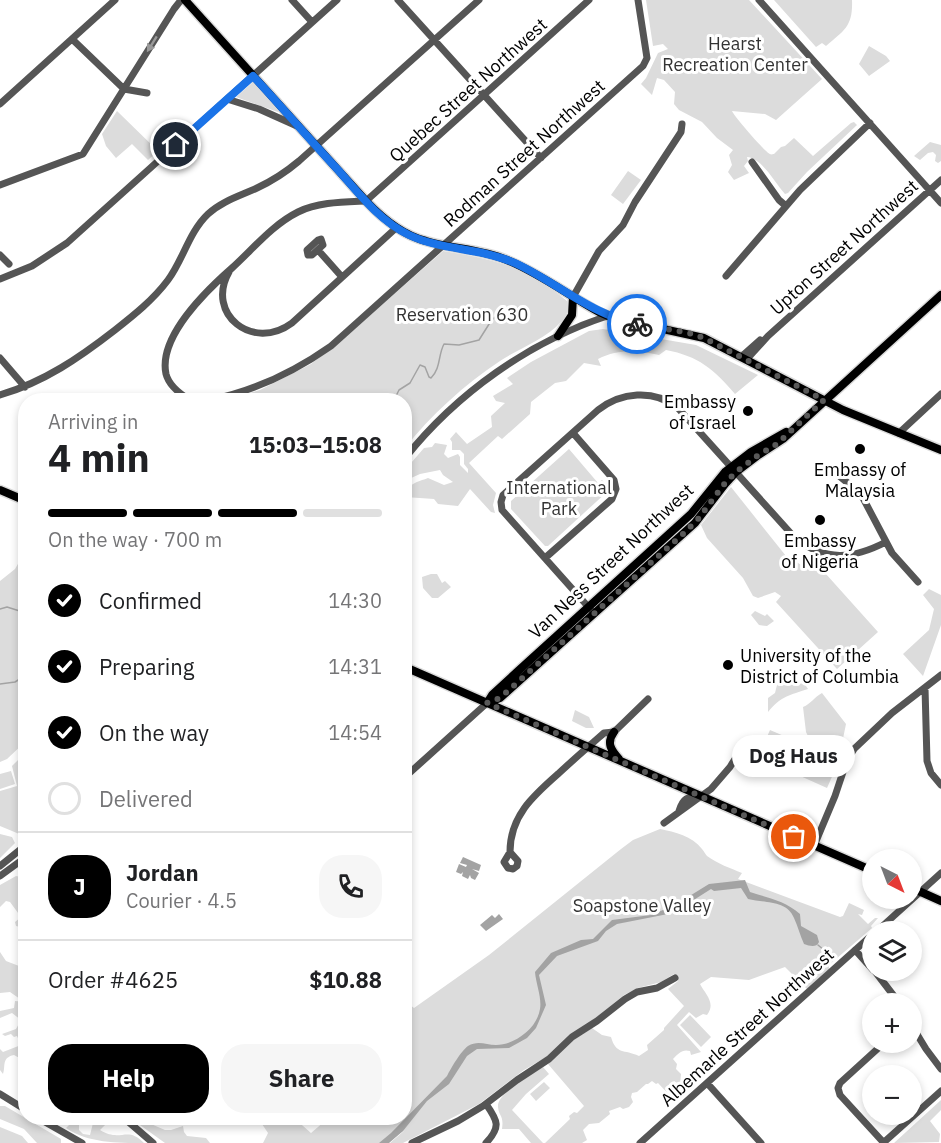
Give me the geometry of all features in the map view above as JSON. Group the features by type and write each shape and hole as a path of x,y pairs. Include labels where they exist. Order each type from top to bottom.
{"main road":[{"path":"183,0 366,201 381,217 396,228 417,238 485,252 507,260 607,316 634,324 699,336 853,415 941,450"},
{"name":"Van Ness Street Northwest","path":"487,703 500,698 698,508 751,452 792,429 941,295"},
{"path":"558,336 572,315 573,297"},
{"path":"0,490 18,498"},
{"path":"412,670 862,867"},
{"path":"614,732 610,739 610,747 621,762"},
{"path":"922,893 941,901"}],"street":[{"path":"0,104 115,0"},
{"path":"0,185 81,155 183,0"},
{"path":"292,0 312,22"},
{"path":"0,279 37,263 67,243 337,0"},
{"path":"398,0 541,158"},
{"path":"0,395 25,387 71,363 142,309 170,279 197,229 214,210 269,182 292,167 479,0"},
{"name":"Quebec Street Northwest","path":"366,201 589,0"},
{"name":"Rodman Street Northwest","path":"235,393 263,385 312,358 351,328 647,62 638,0"},
{"path":"759,0 941,203"},
{"path":"72,39 124,89 147,93"},
{"path":"227,99 259,109 297,126"},
{"path":"726,276 828,161 870,123"},
{"path":"573,297 599,251 624,225 635,202 681,132 682,124"},
{"path":"752,162 779,200 786,206"},
{"name":"Upton Street Northwest","path":"744,358 758,342 768,336 941,180"},
{"path":"178,393 168,379 165,365 167,353 178,330 211,286 278,225 298,212 316,205 366,201"},
{"path":"232,268 224,286 225,306 237,324 248,331 259,334 277,332 290,325 396,228"},
{"path":"318,250 342,278"},
{"path":"0,255 9,264"},
{"path":"412,450 437,422 468,394 513,361 578,326 607,316"},
{"path":"0,357 25,387"},
{"path":"899,433 941,394"},
{"path":"591,609 502,510 501,499 598,410 612,401 632,395 655,396 677,407 795,538 817,551 836,555 854,555 886,542"},
{"path":"545,558 612,499 616,492 614,480 573,433"},
{"path":"832,470 863,498 892,553 918,582"},
{"path":"814,846 849,756 857,745 892,713 941,675"},
{"path":"925,688 927,761 930,771 939,780"},
{"path":"510,852 511,832 522,809 533,796 604,733 614,732 648,699"},
{"name":"Van Ness Street Northwest","path":"412,771 487,703"},
{"path":"664,823 711,789 746,743"},
{"path":"0,866 18,851"},
{"path":"0,876 18,863"},
{"name":"Albemarle Street Northwest","path":"922,886 941,873"},
{"name":"Albemarle Street Northwest","path":"886,921 897,909"},
{"name":"Albemarle Street Northwest","path":"640,1143 862,944"},
{"path":"855,950 862,958"},
{"path":"412,1143 466,1117 486,1104 549,1059 572,1037 625,999 637,992 657,988 675,978"},
{"path":"882,981 891,993"},
{"path":"922,1043 941,1069"},
{"path":"873,1053 839,1084 838,1090 883,1143 941,1091"},
{"path":"707,1083 761,1143"},
{"path":"0,1094 18,1105"},
{"path":"486,1104 495,1116 496,1126 493,1135 486,1143"},
{"path":"50,1125 82,1143"},
{"path":"132,1125 153,1143"}],"green space":[{"name":"Hearst Recreation Center","path":"646,0 749,0 822,79 776,120 765,114 732,111 770,154 774,154 794,138 813,156 851,123 854,122 857,125 788,193 785,194 768,172 753,158 747,157 748,161 744,166 749,173 734,180 728,172 732,165 729,155 733,150 717,138 702,122 679,110 674,104 675,92 664,80 657,78 652,95 641,84 658,53 668,49 663,44 653,46"},
{"path":"774,0 852,0 851,16 846,27 838,36 826,46 822,43 816,47"},
{"path":"869,46 890,61 869,76 859,64"},
{"path":"253,82 279,110 278,112 236,97"},
{"path":"117,111 158,151 148,160 132,144 116,158 106,146 102,134"},
{"path":"930,142 941,145 941,161 938,163 935,161 936,155 933,152 920,160 914,156"},
{"path":"628,171 641,180 623,204 611,195"},
{"name":"Reservation 630","path":"443,251 479,257 509,266 538,280 567,301 567,312 555,328 500,361 461,390 412,440 412,393 250,393 311,364 350,333"},
{"path":"603,329 696,345 758,375 735,394 705,365 687,356 666,350 659,355 635,351 613,353 598,359 601,366 584,363 566,381 555,383 531,402 530,414 502,439 498,436 469,463 496,493 493,505 495,513 491,512 470,489 458,506 438,504 434,499 412,497 412,485 416,482 428,478 444,485 453,482 440,470 412,478 412,462 424,448 432,447 435,443 447,445 444,454 448,458 458,454 460,465 468,473 464,464 464,454 460,450 452,450 450,439 456,432 467,444 492,427 491,416 505,403 496,401 493,396 513,384 507,378 531,362 589,331"},
{"name":"International Park","path":"569,449 598,483 602,480 607,485 608,491 548,546 545,546 511,509 511,501"},
{"path":"731,487 786,556 810,570 817,564 878,632 837,669 776,602 781,596 775,592 758,598 753,596 743,578 707,538 701,525"},
{"path":"18,564 18,749 0,762 0,581"},
{"path":"437,574 442,583 445,581 451,587 438,598 432,598 423,588 422,577"},
{"path":"929,589 941,595 941,625 923,676 903,654 929,630 934,609 923,595"},
{"path":"755,611 765,616 767,614 774,621 767,626 759,625 751,615"},
{"path":"779,672 783,677 798,680 799,684 804,683 808,689 782,699 768,712 768,698 775,693 777,685 772,678"},
{"path":"822,693 846,724 839,758 816,750 806,732 803,707"},
{"path":"575,710 589,717 594,728 586,728 572,721"},
{"path":"770,730 784,736 783,739 838,763 827,788 758,757"},
{"path":"18,760 18,834 0,826 0,791 17,786 12,766"},
{"path":"11,771 15,784 0,789 0,774"},
{"name":"Soapstone Valley","path":"660,829 677,833 693,841 711,859 742,873 738,879 840,917 843,916 849,903 864,910 862,915 858,914 865,921 862,921 862,937 829,965 829,969 807,989 785,967 749,980 711,977 700,984 709,999 710,1011 707,1015 703,1014 696,1018 689,1012 677,1025 701,1052 691,1055 690,1051 683,1051 673,1059 677,1064 676,1069 681,1074 680,1085 674,1081 670,1088 674,1094 672,1098 658,1083 652,1081 646,1084 637,1092 632,1093 633,1102 629,1107 609,1111 610,1114 599,1123 589,1124 583,1130 587,1140 582,1143 545,1143 570,1119 569,1116 574,1112 577,1113 584,1106 548,1064 572,1041 592,1028 602,1035 611,1037 615,1047 621,1051 639,1056 648,1050 647,1045 664,1030 684,1006 668,989 678,981 674,974 661,982 638,988 624,995 548,1056 524,1070 479,1104 403,1143 390,1143 405,1130 386,1143 263,1143 268,1133 263,1125 302,1125 311,1133 320,1125 412,1125 412,1006 414,1008 489,955 633,840"},
{"path":"0,834 12,837 15,843 0,858"},
{"path":"18,876 18,913 10,902 6,901 0,907 0,885"},
{"path":"0,952 6,961 18,966 18,998 10,992 0,993"},
{"path":"15,1001 18,1001 18,1018 12,1013 0,1018 0,1011 14,1008"},
{"path":"690,1015 711,1037 701,1047 680,1025"},
{"path":"18,1025 18,1038 11,1034 5,1036 2,1034 16,1029"},
{"path":"18,1046 18,1057 14,1055 7,1058 3,1074 0,1070 0,1049 3,1052"},
{"path":"543,1067 549,1074 512,1110 543,1143 531,1143 519,1129 502,1129 498,1107 499,1102 509,1090"},
{"path":"544,1082 550,1088 536,1101 530,1094"},
{"path":"941,1100 941,1110 930,1121 940,1134 939,1142 894,1143 914,1125 922,1125 922,1117"},
{"path":"0,1106 5,1106 18,1114 18,1125 37,1125 61,1139 61,1143 37,1143 24,1129 0,1119"},
{"path":"69,1125 79,1125 79,1130 83,1134 90,1135 92,1125 105,1125 100,1130 107,1134 133,1135 144,1143 113,1142 84,1137 66,1128"},
{"path":"140,1125 153,1125 165,1130 183,1126 187,1136 206,1138 210,1143 165,1143"},
{"path":"0,1127 22,1136 28,1143 0,1143"}],"shaded area":[{"path":"463,857 481,865 479,871 472,869 479,873 475,880 470,875 468,879 462,876 463,872 461,874 456,872 459,864 466,867 467,865 460,863"},
{"path":"745,880 750,892 782,902 800,914 801,926 817,935 818,944 813,946 804,944 791,912 786,908 774,903 748,899 741,888 714,891 711,889 668,914 617,924 606,931 598,941 557,956 539,975 546,1005 536,1028 527,1038 509,1048 477,1049 467,1056 449,1084 427,1101 412,1120 412,1112 447,1076 468,1046 479,1043 503,1044 517,1039 530,1029 540,1009 535,972 551,953 581,940 593,939 612,920 651,915 675,905 709,884"},
{"path":"499,914 503,919 486,931 480,925 492,915 495,918"},
{"path":"399,1125 408,1125 389,1143 379,1143"}],"waterway":[{"path":"398,393 410,383 420,365 425,367 431,378 436,370 444,344 459,345 479,340 498,314 523,306"},
{"path":"0,609 7,607 18,610"},
{"path":"0,684 18,680"},
{"path":"818,945 824,950"}],"way so far":[{"path":"637,324 689,333 704,338 824,400 777,444 736,472 683,534 500,698 487,703 794,837"}],"place":[{"name":"Embassy of Israel","path":"748,411"},
{"name":"Embassy of Malaysia","path":"860,449"},
{"name":"Embassy of Nigeria","path":"820,520"},
{"name":"University of the District of Columbia","path":"728,665"},
{"name":"Dog Haus","path":"794,837"}],"route":[{"path":"176,145 253,76 381,217 393,226 426,241 485,252 507,260 599,312 637,324"}]}
